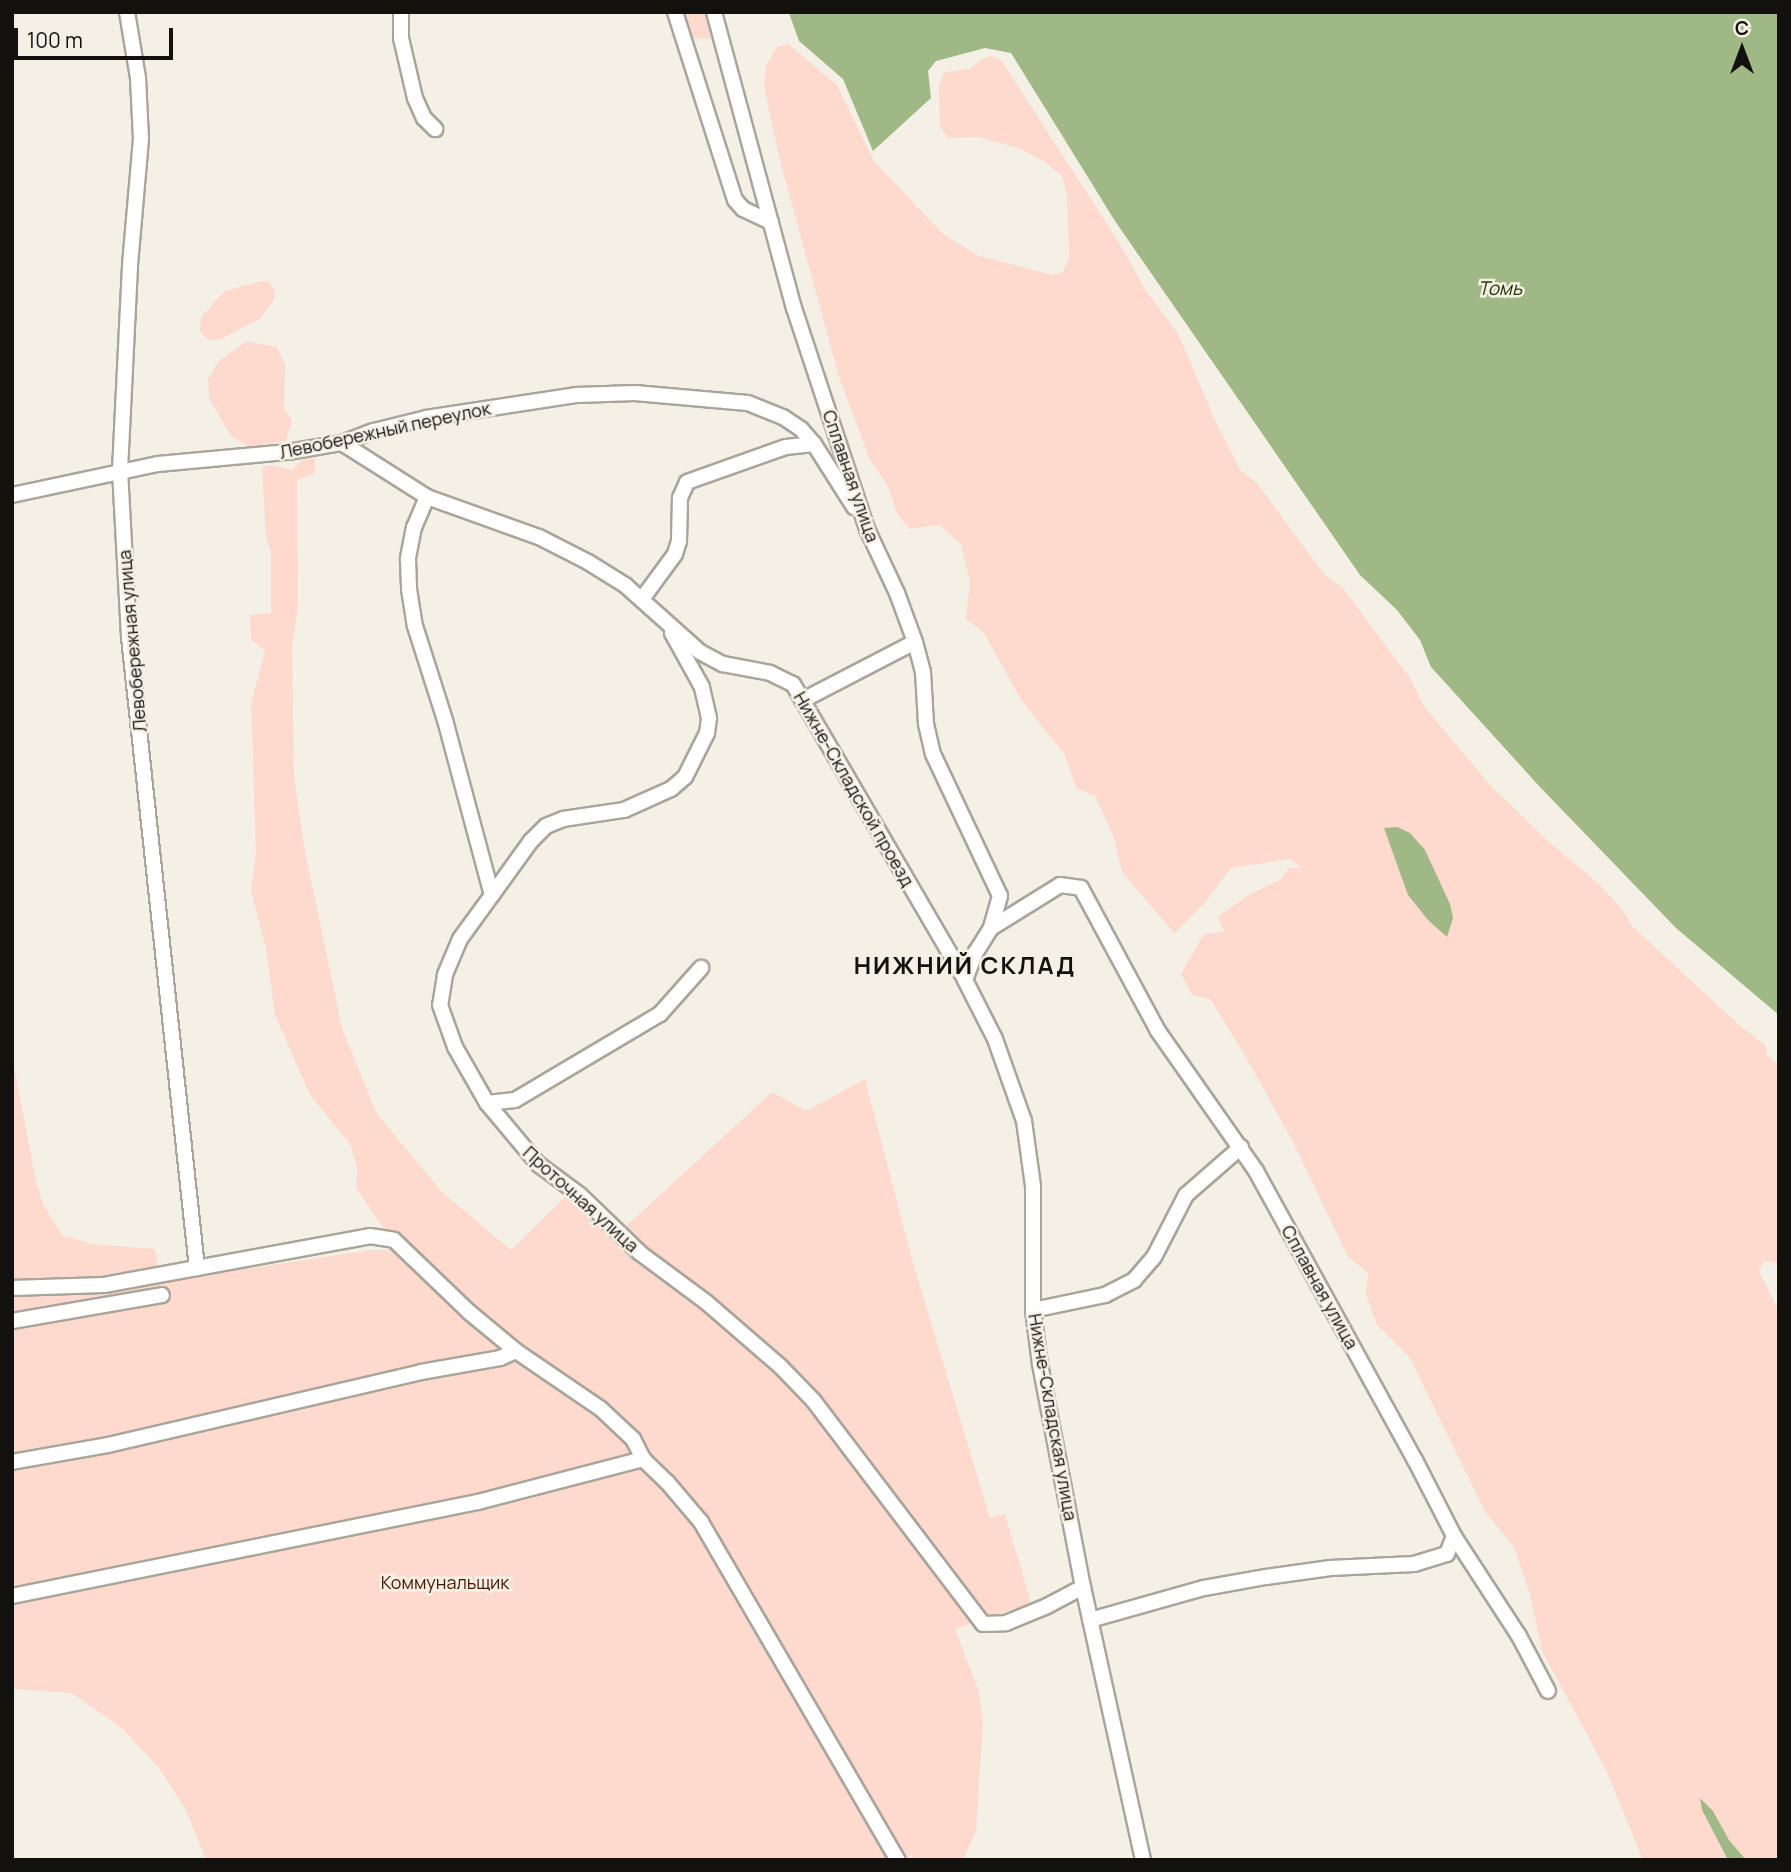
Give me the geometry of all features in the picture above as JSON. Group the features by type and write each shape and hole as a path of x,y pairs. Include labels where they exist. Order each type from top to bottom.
{"street":[{"name":"Левобережная улица","path":"127,12 138,78 141,139 130,266 120,470 129,637 197,1268"},
{"path":"401,12 401,38 415,98 424,118 435,129"},
{"path":"675,12 735,200 743,209 771,222"},
{"name":"Сплавная улица","path":"714,12 794,308 867,529 897,593 915,642 923,672 926,723 933,754 1000,896 991,928"},
{"name":"Левобережный переулок","path":"12,495 120,470 288,452 342,443 374,431 426,418 577,395 635,393 748,403 783,417 801,429 814,444 867,529"},
{"name":"Нижне-Складской проезд","path":"342,443 426,497 540,537 588,562 642,599 700,652 723,664 782,677 793,684 965,980"},
{"path":"642,599 675,554 679,541 680,498 687,482 786,447 814,444"},
{"path":"426,497 414,527 408,559 409,589 415,626 445,720 492,895"},
{"name":"Проточная улица","path":"667,623 702,687 708,733 695,762 671,789 649,800 624,810 563,819 546,826 531,841 460,939 445,975 440,1005 455,1047 487,1104 538,1164 580,1195 640,1253 706,1302 781,1367 813,1400 983,1624 1006,1623 1083,1587"},
{"path":"803,700 915,642"},
{"name":"Сплавная улица","path":"991,928 1060,885 1081,888 1165,1041 1241,1147 1294,1238 1454,1536 1518,1636 1548,1691"},
{"path":"965,980 976,952 991,928"},
{"path":"487,1104 515,1100 660,1014 701,968"},
{"name":"Нижне-Складская улица","path":"965,980 995,1039 1024,1121 1033,1186 1034,1310 1040,1364 1083,1587 1143,1860"},
{"path":"1034,1310 1105,1295 1134,1280 1154,1257 1186,1195 1241,1147"},
{"path":"12,1288 104,1284 380,1236 394,1240 469,1312 516,1351 601,1409 632,1439 643,1459 668,1483 701,1522 898,1860"},
{"path":"12,1321 162,1295"},
{"path":"12,1462 108,1444 421,1372 500,1358 516,1351"},
{"path":"12,1596 478,1502 643,1459"},
{"path":"1090,1620 1204,1588 1277,1575 1414,1564 1447,1554 1454,1536"}],"green space":[{"path":"683,12 707,12 712,29 710,39 691,38"},
{"path":"788,44 837,85 874,161 943,234 979,256 1053,275 1063,272 1069,258 1067,196 1062,176 1045,162 1018,148 978,137 948,138 940,126 939,86 944,72 970,69 982,59 992,56 1002,61 1123,249 1146,291 1178,333 1216,422 1241,471 1257,483 1324,574 1343,588 1410,678 1424,706 1490,785 1549,842 1598,883 1622,909 1633,927 1737,1023 1766,1046 1767,1055 1779,1065 1779,1263 1764,1261 1759,1271 1779,1312 1779,1860 1746,1860 1729,1840 1713,1811 1702,1810 1728,1860 1643,1860 1606,1770 1542,1651 1530,1595 1514,1547 1485,1512 1410,1358 1377,1325 1366,1294 1368,1273 1348,1257 1291,1138 1240,1047 1210,999 1192,995 1181,974 1204,934 1224,932 1217,917 1250,894 1280,880 1289,868 1302,868 1289,859 1231,868 1205,903 1174,933 1122,872 1113,835 1095,796 1076,788 1065,755 1021,700 984,633 966,619 970,582 961,544 939,525 910,529 897,514 888,486 870,460 839,377 779,157 764,86 766,66 777,47"},
{"path":"262,281 270,282 275,291 274,300 261,318 221,339 208,340 200,331 201,317 225,291"},
{"path":"247,341 277,347 285,364 284,408 292,420 286,441 250,447 231,436 209,398 208,379 219,361"},
{"name":"Коммунальщик","path":"315,458 315,473 297,480 298,607 292,646 294,776 304,846 342,1028 377,1114 442,1192 511,1250 576,1186 623,1229 772,1092 806,1111 865,1079 913,1263 990,1518 1005,1514 1031,1603 955,1629 979,1692 983,1723 976,1831 963,1860 913,1860 912,1854 907,1860 206,1860 186,1810 159,1768 123,1729 72,1693 12,1689 12,1055 36,1181 44,1206 62,1235 92,1244 155,1249 160,1282 370,1250 394,1250 454,1304 466,1299 381,1225 356,1188 357,1168 350,1144 310,1095 275,1015 266,949 251,891 256,851 251,704 265,651 251,639 250,615 271,613 271,552 266,537 262,467 272,465 292,470 302,460"}],"water":[{"name":"Томь","path":"1779,12 1779,1015 1676,928 1540,787 1431,667 1420,640 1397,610 1360,575 1115,221 1011,53 985,48 936,61 928,71 931,98 873,151 843,79 799,41 789,13"},
{"path":"1397,827 1410,833 1425,850 1450,904 1453,918 1447,937 1428,920 1408,895 1384,828"},
{"path":"1700,1798 1713,1811 1729,1840 1746,1860 1728,1860 1702,1810"}],"district":[{"name":"НИЖНИЙ СКЛАД","path":"965,965"}]}
